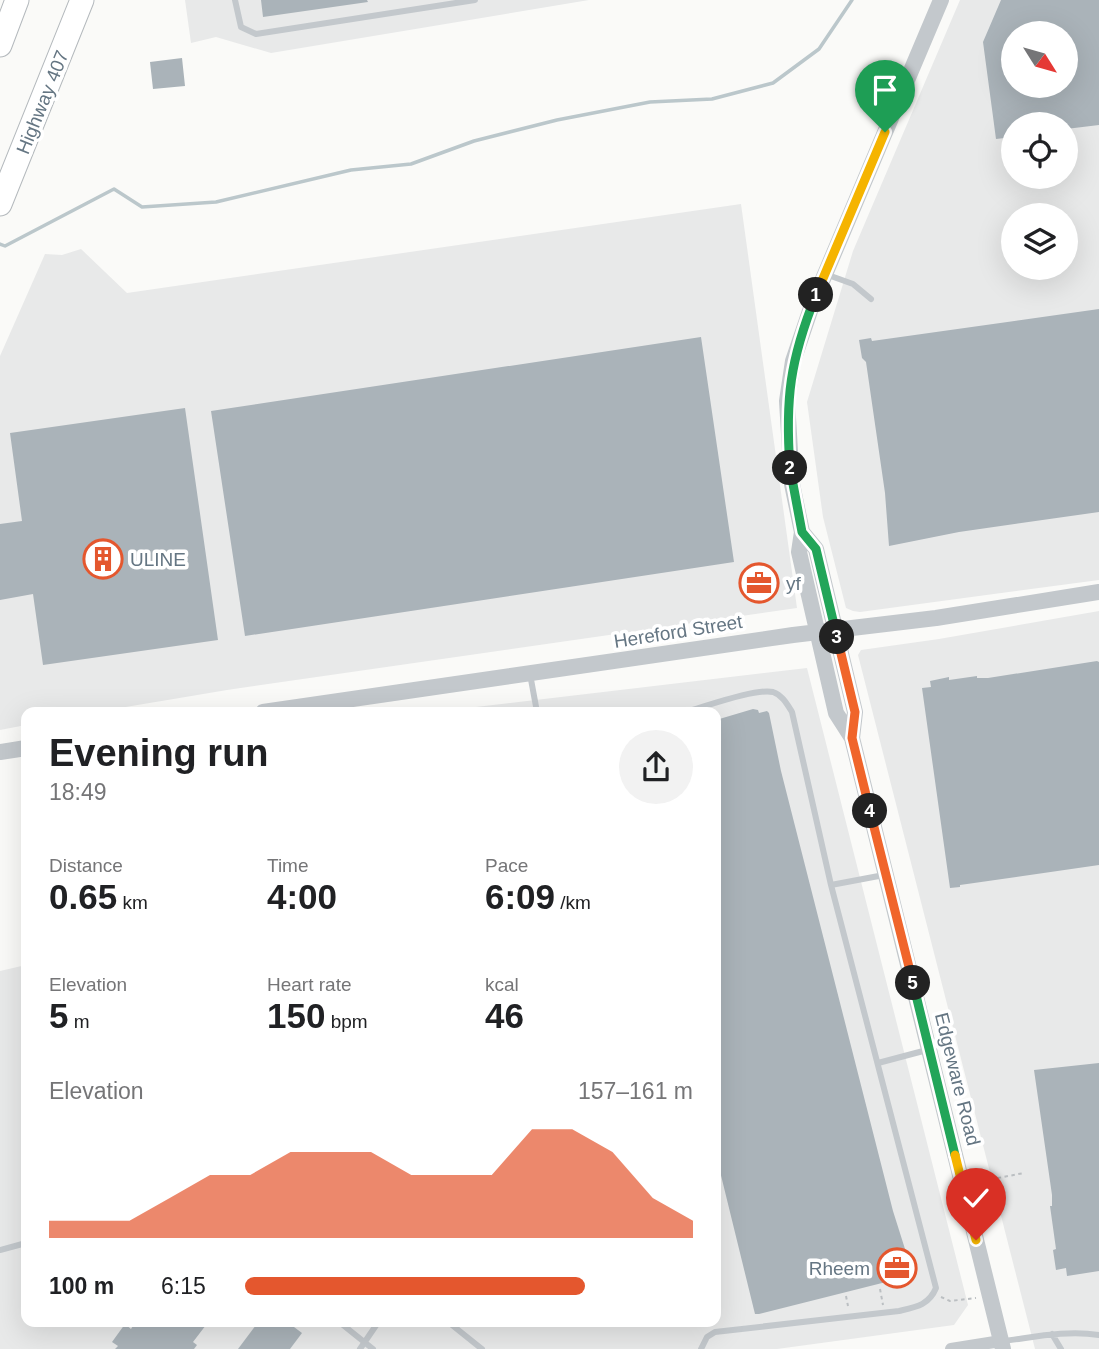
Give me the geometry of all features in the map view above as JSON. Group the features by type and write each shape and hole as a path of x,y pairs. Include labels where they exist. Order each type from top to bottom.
{"highway":[{"path":"0,45 17,0"},
{"name":"Highway 407","path":"3,198 82,0"}],"street":[{"name":"Edgeware Road","path":"941,0 825,274 793,361 787,401 792,484 802,532 799,551 817,632 836,713 852,738 1002,1345"},
{"name":"Edgeware Road","path":"802,532 816,549 855,712 852,738"},
{"name":"Hereford Street","path":"298,707 817,632 936,618 1099,592"},
{"path":"0,752 21,749"},
{"path":"951,1349 1002,1345"}],"lane":[{"path":"235,0 242,27 256,34 475,0"},
{"path":"825,274 853,284 871,299"},
{"path":"530,674 536,707"},
{"path":"702,1349 707,1337 715,1332 886,1313 921,1306 932,1297 936,1288 831,885 792,712 785,700 774,692 758,692 703,707"},
{"path":"831,885 886,875"},
{"path":"878,1063 929,1049"},
{"path":"0,1250 21,1244"},
{"path":"346,1327 373,1349"},
{"path":"360,1349 375,1327"},
{"path":"454,1327 482,1349"},
{"path":"1002,1345 1052,1334 1083,1332 1099,1335"},
{"path":"1052,1334 1061,1349"}],"path":[{"path":"963,1185 1024,1173"},
{"path":"880,1289 886,1313"},
{"path":"934,1292 950,1301 990,1296"},
{"path":"845,1296 851,1317"}],"shaded area":[{"path":"185,0 589,0 271,53 216,37 191,43"},
{"path":"960,0 1099,0 1099,580 860,612 846,608 823,517 807,402 853,251"},
{"path":"741,204 797,608 126,707 21,707 21,726 0,730 0,356 45,254 62,255 81,249 127,293"},
{"path":"1099,611 1099,1349 1035,1349 858,655 861,650"},
{"path":"807,668 968,1305 954,1325 777,1349 0,1349 0,971 21,966 21,1327 721,1327 721,707 476,707"}],"building":[{"path":"261,0 367,0 368,2 263,17"},
{"path":"1001,0 1099,0 1099,125 1078,128 1078,112 1001,112 1001,138 996,139 983,42"},
{"path":"182,58 185,86 153,89 150,62"},
{"path":"1099,309 1099,512 959,532 889,546 885,493 866,362 862,358 859,340 871,338 872,341"},
{"path":"701,337 734,562 245,636 211,411"},
{"name":"ULINE","path":"185,408 218,640 43,665 33,594 0,600 0,524 22,521 10,433"},
{"path":"1097,661 1099,865 950,888 922,688 931,687 930,681 949,677 949,680 977,676 988,678"},
{"path":"753,709 759,713 769,713 781,771 893,1211 911,1268 901,1273 902,1277 898,1279 759,1314 755,1314 721,1175 721,719"},
{"path":"1099,1063 1099,1271 1067,1276 1066,1268 1056,1270 1050,1206 1052,1195 1034,1070"},
{"path":"123,1327 204,1327 193,1342 197,1345 194,1349 115,1349 118,1346 112,1342"},
{"path":"254,1327 294,1327 302,1333 290,1349 238,1349"}],"waterway":[{"path":"0,244 5,246 114,189 142,207 216,202 351,170 411,164 474,141 557,120 650,102 712,99 773,83 819,49 852,0"}],"place":[{"name":"ULINE","path":"103,559"},
{"name":"yf","path":"759,583"},
{"name":"Rheem","path":"897,1268"}],"route":[{"path":"885,132 812,305 793,361 787,401 792,484 802,532 816,549 855,712 852,738 976,1240"}]}
